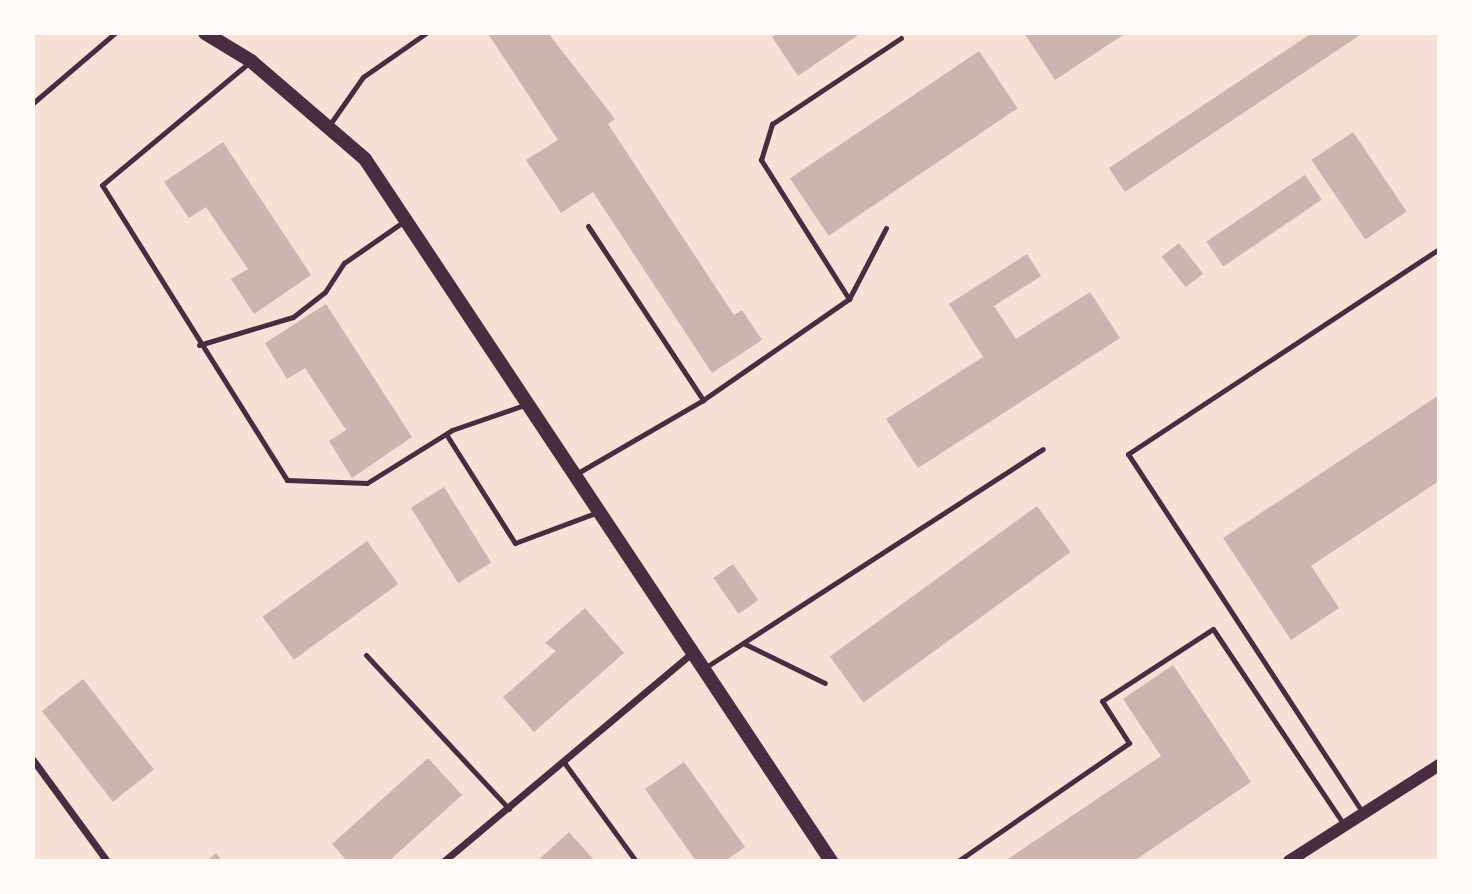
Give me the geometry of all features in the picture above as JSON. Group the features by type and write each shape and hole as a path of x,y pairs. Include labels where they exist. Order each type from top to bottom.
{"main road":[{"path":"205,33 251,61 365,159 695,650 831,861"}],"street":[{"path":"444,861 695,650"},
{"path":"33,760 107,861"},
{"path":"1289,861 1439,765"}],"lane":[{"path":"33,103 115,33"},
{"path":"328,127 363,77 427,34"},
{"path":"849,299 761,160 772,124 901,38"},
{"path":"251,61 102,185 199,345 286,480 367,483 446,434 529,403"},
{"path":"199,345 293,317 325,292 344,263 406,220"},
{"path":"588,226 703,401"},
{"path":"576,474 703,401 849,299 886,228"},
{"path":"1363,813 1128,454 1439,249"},
{"path":"446,434 515,543 601,511"},
{"path":"706,667 1043,449"},
{"path":"958,861 1129,743 1102,701 1213,629 1344,825"},
{"path":"743,643 825,683"},
{"path":"366,655 509,809"},
{"path":"564,761 636,861"}],"building":[{"path":"548,33 615,119 608,124 734,315 742,310 762,340 712,373 593,192 561,213 526,160 558,140 489,35"},
{"path":"777,33 861,33 798,76 772,37"},
{"path":"1024,33 1126,33 1055,80"},
{"path":"1312,33 1363,33 1125,192 1109,168"},
{"path":"979,51 1018,108 829,236 790,178"},
{"path":"1353,132 1407,212 1365,240 1312,160"},
{"path":"223,142 311,275 254,314 231,279 248,269 206,207 189,218 164,182"},
{"path":"1305,175 1322,200 1223,266 1206,242"},
{"path":"1179,243 1203,274 1186,287 1162,257"},
{"path":"1027,254 1041,276 994,306 1016,339 1090,292 1120,338 918,468 886,419 983,357 949,304"},
{"path":"326,304 412,437 352,478 329,441 346,430 305,368 287,379 265,343"},
{"path":"1439,395 1439,481 1311,566 1339,608 1291,640 1223,538"},
{"path":"444,487 491,562 458,583 411,508"},
{"path":"1037,506 1071,552 863,703 830,656"},
{"path":"367,541 398,584 294,660 263,617"},
{"path":"733,564 758,600 739,614 713,578"},
{"path":"585,608 624,653 534,732 503,697 556,651 545,643"},
{"path":"1173,665 1251,782 1134,861 1005,861 1161,756 1123,699"},
{"path":"83,679 154,770 113,802 42,711"},
{"path":"428,758 462,795 389,861 347,861 332,844"},
{"path":"684,762 745,847 725,861 696,861 645,789"},
{"path":"569,832 595,861 537,861"},
{"path":"216,853 222,861 207,861"}]}
